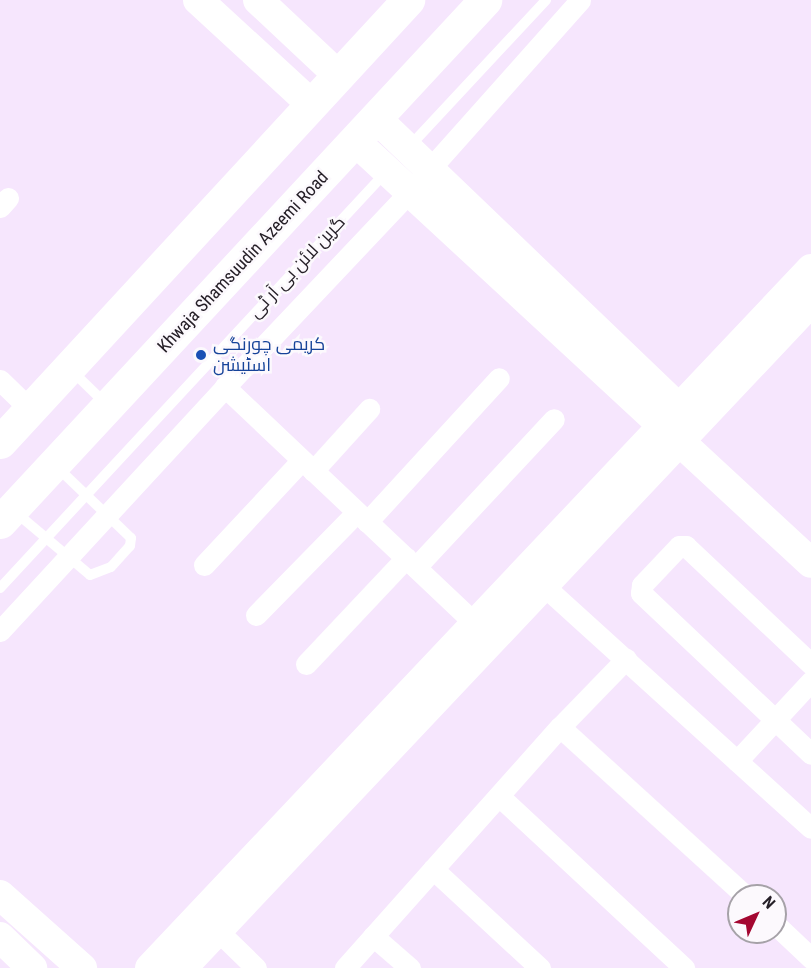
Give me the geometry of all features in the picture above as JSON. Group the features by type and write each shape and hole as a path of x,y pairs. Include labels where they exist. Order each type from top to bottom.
{"main road":[{"path":"0,442 340,77 408,0"},
{"name":"Khwaja Shamsuudin Azeemi Road","path":"6,515 109,407 485,0"}],"street":[{"path":"198,0 312,105"},
{"path":"258,0 340,77"},
{"path":"0,631 420,180 580,0"},
{"path":"366,130 677,425 811,563"},
{"path":"150,968 485,633 544,586 677,425 811,269"},
{"path":"182,968 677,425 811,302"},
{"path":"256,615 362,517 499,378"},
{"path":"0,380 31,410"},
{"path":"225,387 485,633"},
{"path":"204,565 369,409"},
{"path":"306,664 554,419"},
{"path":"811,664 686,546 679,546 642,585 641,593 811,754"},
{"path":"544,586 811,828"},
{"path":"345,968 560,727 626,659"},
{"path":"737,761 811,681"},
{"path":"560,727 733,884"},
{"path":"499,796 684,968"},
{"path":"433,869 540,968"},
{"path":"0,895 82,968"},
{"path":"218,931 256,968"},
{"path":"787,935 811,958"},
{"path":"373,936 410,968"},
{"path":"0,938 32,968"}],"lane":[{"name":"گرین لائن بی آر ٹی","path":"0,588 546,0"},
{"path":"70,369 109,407"},
{"path":"6,515 68,557 90,575 100,575 130,546 126,530 54,464"}],"place":[{"name":"کریمی چورنگی اسٹیشن","path":"201,355"}]}
